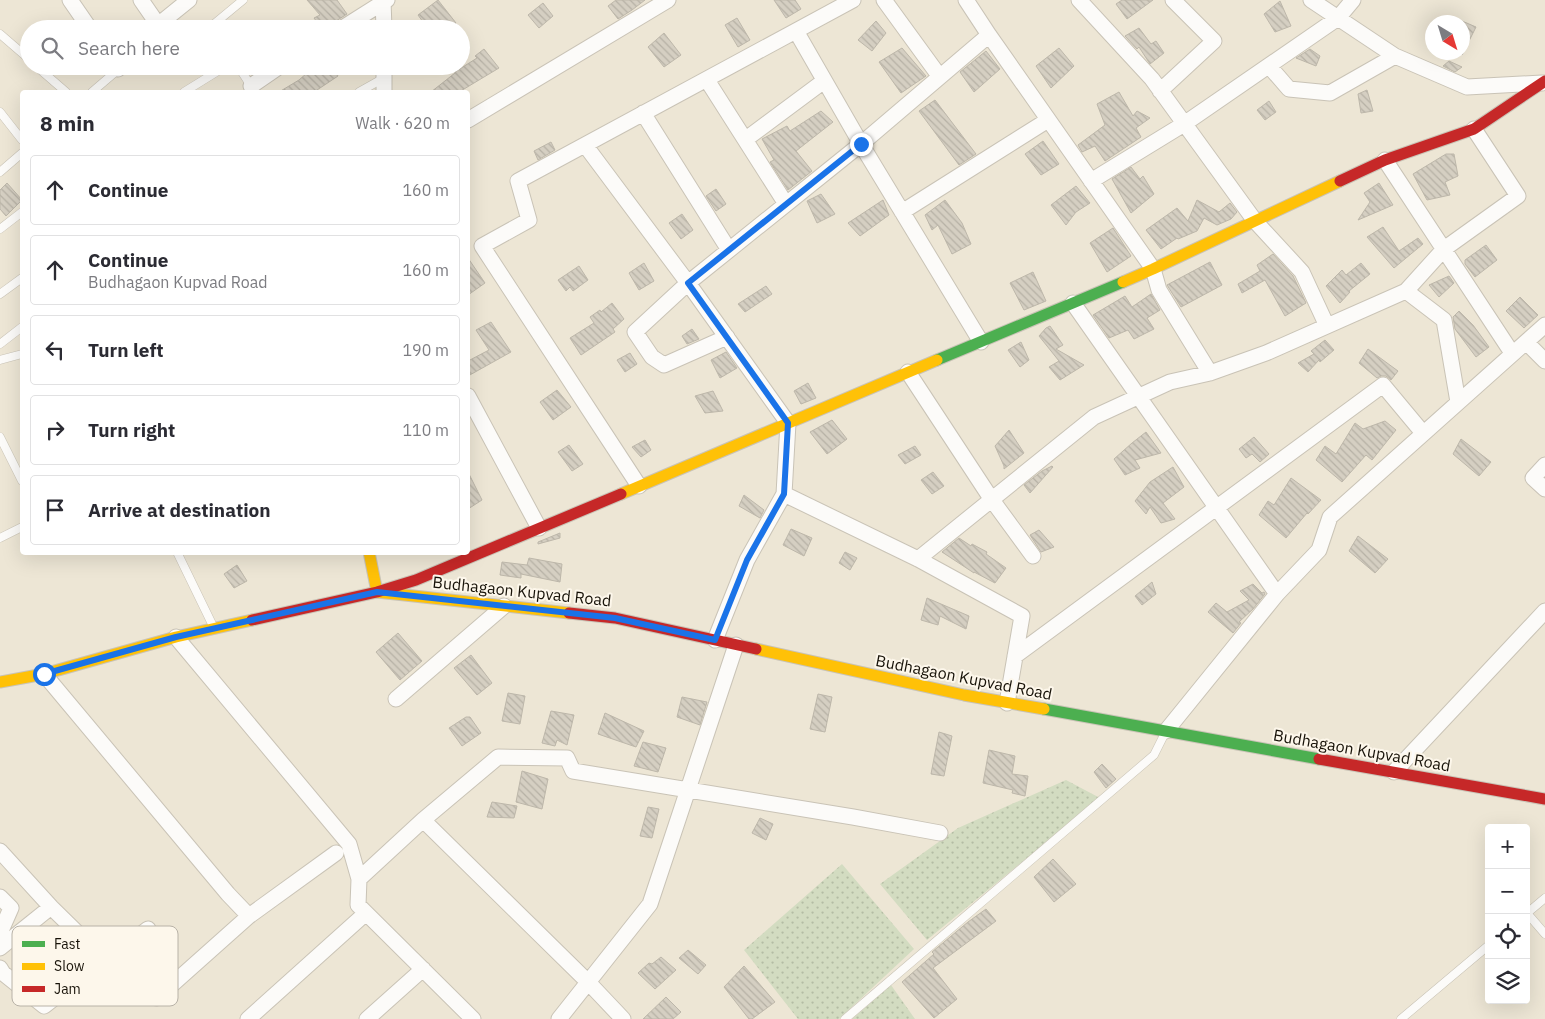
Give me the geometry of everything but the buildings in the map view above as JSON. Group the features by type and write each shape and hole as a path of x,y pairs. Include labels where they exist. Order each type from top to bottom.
{"street":[{"path":"70,0 84,20"},
{"path":"142,0 155,20"},
{"path":"167,20 189,0"},
{"path":"470,119 668,0"},
{"path":"639,486 482,246 529,220 518,181 853,0"},
{"path":"884,0 940,77"},
{"path":"966,0 988,35 1153,269 1159,290 1210,373"},
{"path":"1079,0 1152,80 1255,221 1302,272 1328,326"},
{"path":"1160,91 1214,41 1173,0"},
{"path":"1311,0 1395,56 1467,87 1545,82"},
{"path":"1091,181 1184,124 1338,18 1353,0"},
{"path":"355,20 385,1"},
{"path":"384,20 385,1"},
{"path":"796,31 861,144 981,342"},
{"path":"727,337 664,365 652,357 635,332 688,283 861,144 988,35"},
{"path":"1268,66 1289,89 1330,94 1395,56"},
{"path":"253,89 269,75"},
{"path":"707,80 786,204"},
{"path":"746,139 824,81"},
{"path":"0,682 44,674 176,637 377,592 416,580 1153,269 1386,160 1474,129 1545,82"},
{"path":"643,113 729,250"},
{"path":"902,212 1048,120"},
{"path":"918,559 1094,418 1170,382 1210,373 1266,353 1406,291 1444,249 1518,196 1474,129"},
{"path":"585,145 688,283 788,423 784,494 747,560 715,640"},
{"path":"1386,160 1512,353"},
{"path":"1406,291 1444,320 1458,402"},
{"path":"1073,303 1277,594"},
{"path":"1166,731 1277,594 1320,550 1330,517 1545,325"},
{"path":"1526,342 1545,361"},
{"path":"908,372 992,500 1033,556"},
{"path":"1015,656 1383,386 1423,433"},
{"path":"470,400 539,528"},
{"path":"1545,465 1533,478 1545,489"},
{"path":"784,494 918,559 1022,616 1007,703"},
{"path":"370,555 377,592"},
{"name":"Budhagaon Kupvad Road","path":"377,592 615,618 954,693 1544,798"},
{"path":"396,699 504,606"},
{"path":"1394,772 1545,611"},
{"path":"176,637 349,844 359,879 358,905 473,1019"},
{"path":"559,1019 650,904 736,645"},
{"path":"44,674 228,894 249,916"},
{"path":"359,879 423,820 498,756 567,758 574,771 853,816 940,833"},
{"path":"423,820 588,982 623,1019"},
{"path":"0,851 71,926"},
{"path":"178,979 249,916 336,853"},
{"path":"0,897 10,908 0,933"},
{"path":"27,926 51,906"},
{"path":"248,1019 366,913"},
{"path":"0,948 12,938"},
{"path":"367,1019 423,969"},
{"path":"1,972 12,981"}],"lane":[{"path":"220,20 243,0"},
{"path":"0,34 20,52"},
{"path":"46,75 64,90"},
{"path":"94,90 110,75"},
{"path":"187,90 211,75"},
{"path":"244,75 253,89"},
{"path":"363,90 384,79"},
{"path":"0,112 20,137"},
{"path":"0,172 20,155"},
{"path":"0,229 20,214"},
{"path":"0,294 20,279"},
{"path":"0,344 20,329"},
{"path":"0,360 20,355"},
{"path":"0,437 20,477"},
{"path":"0,538 20,528"},
{"path":"178,555 214,628"},
{"path":"845,1019 1154,755 1166,731"},
{"path":"1530,910 1545,898"},
{"path":"1528,914 1545,934"},
{"path":"1401,1019 1485,948"}],"green space":[{"path":"1066,780 1100,798 927,940 880,884 958,828"},
{"path":"842,864 914,949 839,1019 798,1019 744,950"},
{"path":"891,985 915,1019 852,1019"}],"traffic: fast":[{"path":"937,360 1123,282"},
{"path":"1044,709 1319,759"}],"traffic: slow":[{"path":"1123,282 1340,181"},
{"path":"621,494 937,360"},
{"path":"370,555 377,592 569,613"},
{"path":"0,682 44,674 176,637 252,620"},
{"path":"756,649 964,695 1044,709"}],"traffic: jam":[{"path":"1340,181 1385,160 1474,129 1545,81"},
{"path":"252,620 377,592 416,580 621,494"},
{"path":"569,613 615,618 756,649"},
{"path":"1319,759 1545,799"}],"route":[{"path":"44,674 176,637 377,592 615,618 715,640 747,560 784,494 788,423 688,283 861,144"}]}
